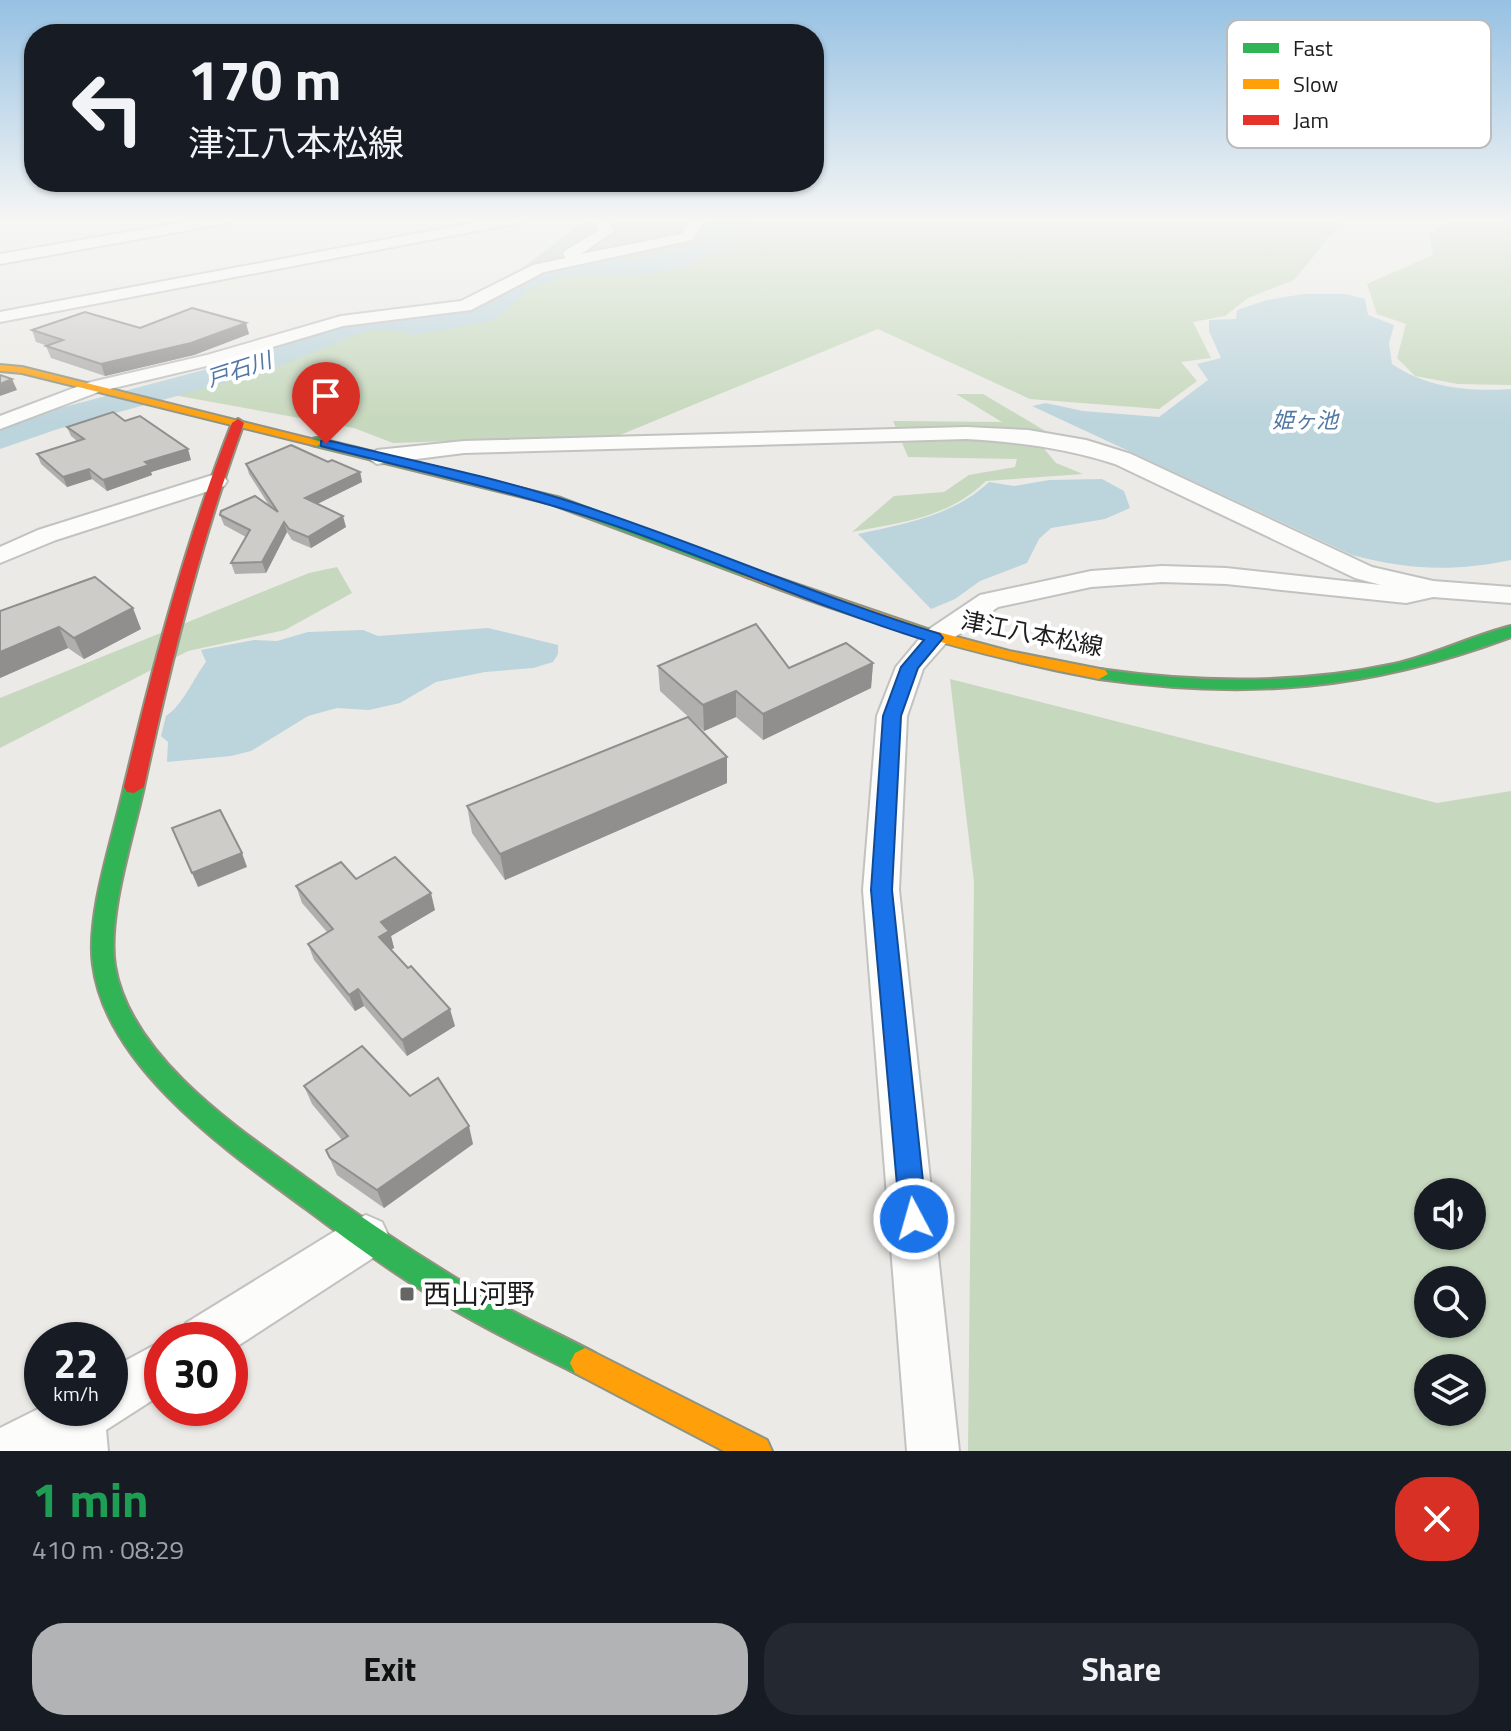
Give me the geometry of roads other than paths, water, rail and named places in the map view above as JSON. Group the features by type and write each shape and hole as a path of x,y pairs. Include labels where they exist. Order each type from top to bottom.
{"main road":[{"name":"津江八本松線","path":"0,368 100,388 555,501 638,529 873,619 1019,659 1128,677 1237,685 1277,684 1373,672 1454,653 1511,631"},
{"path":"238,423 216,481 150,716 103,927 104,965 115,1008 162,1071 214,1126 366,1237 480,1309 756,1451"}],"street":[{"path":"0,317 160,287"},
{"path":"0,423 100,388 341,321 465,306 503,287"},
{"path":"377,457 511,445 951,433 1028,436 1078,445 1123,459 1364,573 1433,589 1511,595"},
{"path":"0,556 47,535 216,481"},
{"path":"933,1451 881,890 892,716 910,667 935,638 989,601 1091,579 1162,574 1226,576 1406,595 1433,589"},
{"path":"231,1322 366,1237"},
{"path":"128,1392 144,1380"},
{"path":"9,1451 74,1426"}],"water":[{"name":"姫ヶ池","path":"1304,294 1346,294 1365,299 1368,315 1394,325 1389,343 1392,364 1405,372 1449,387 1511,389 1511,560 1431,568 1352,555 1032,406 1046,403 1083,411 1159,417 1208,380 1197,364 1221,358 1209,331 1209,320 1236,319 1237,310 1267,300"},
{"path":"1102,479 1124,491 1130,508 1105,519 1051,528 1039,539 1027,563 980,581 955,599 931,609 858,534 944,511 975,494 989,482 1014,486 1049,480"},
{"path":"488,628 558,645 558,654 553,662 533,668 485,672 436,682 400,703 369,710 337,708 308,716 251,751 167,762 168,742 161,736 166,716 183,699 206,662 201,650 254,640 277,641 308,632 363,630 378,636"}],"waterway":[{"name":"戸石川","path":"0,439 46,422 256,365 362,323 388,321 413,326 483,315 516,287"}],"place":[{"name":"西山河野","path":"407,1294"}]}
